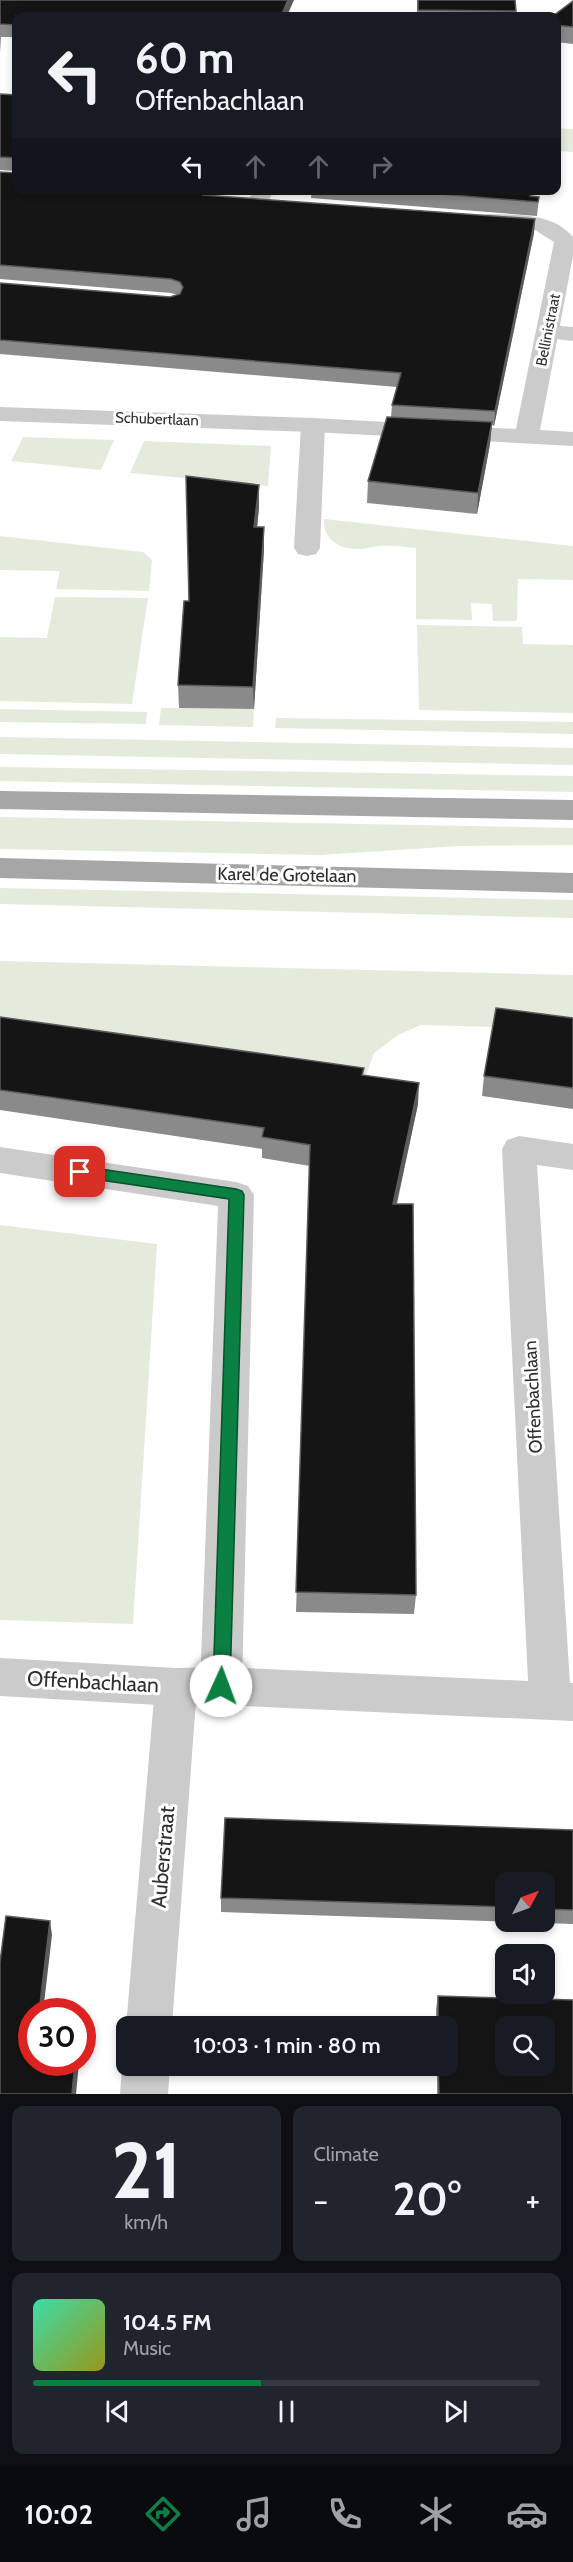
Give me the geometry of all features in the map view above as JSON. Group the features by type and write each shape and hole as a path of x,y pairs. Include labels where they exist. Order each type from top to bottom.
{"main road":[{"path":"0,800 573,810"},
{"name":"Karel de Grotelaan","path":"0,868 573,883"}],"street":[{"path":"236,201 261,196 281,204"},
{"name":"Bellinistraat","path":"463,218 534,224 553,230 565,241 527,436"},
{"path":"547,332 573,334"},
{"name":"Schubertlaan","path":"0,414 313,424 573,439"},
{"path":"307,548 313,424"},
{"name":"Offenbachlaan","path":"0,1677 176,1687 221,1686 561,1701 519,1149 573,1157"},
{"path":"0,1160 236,1195 221,1686"},
{"name":"Auberstraat","path":"150,2016 176,1687"},
{"path":"144,2094 145,2076"}],"shaded area":[{"path":"561,128 573,129 573,152 561,151"},
{"path":"23,437 114,440 101,470 11,461"},
{"path":"144,441 271,446 268,486 130,473"},
{"path":"324,519 573,546 573,580 518,579 517,621 493,621 492,604 471,603 472,620 416,619 416,548 377,546 350,549 335,543 329,537"},
{"path":"0,536 143,552 152,560 149,591 56,589 60,571 0,570"},
{"path":"55,597 148,598 132,704 0,701 0,637 47,638"},
{"path":"417,625 522,627 523,644 573,645 573,713 419,710"},
{"path":"161,708 254,709 253,727 159,725"},
{"path":"0,709 147,712 146,724 0,722"},
{"path":"276,718 573,722 573,734 275,728"},
{"path":"0,737 573,748 573,765 0,754"},
{"path":"0,767 573,776 573,792 0,781"},
{"path":"0,817 573,828 573,845 460,846 320,855 0,849"},
{"path":"0,888 573,900 573,918 0,904"},
{"path":"0,961 573,975 573,1038 493,1027 421,1025 398,1035 374,1053 362,1087 0,1036"},
{"path":"0,1225 157,1244 133,1624 0,1620"}],"building":[{"path":"0,0 288,0 283,12 12,12 12,25 0,24"},
{"path":"418,0 515,0 516,11 418,10"},
{"path":"573,1 573,27 561,26 561,12 558,12"},
{"path":"0,94 12,95 12,158 0,157"},
{"path":"0,172 12,173 12,195 203,195 535,219 495,411 392,405 401,373 0,340 0,283 170,297 180,294 183,287 180,282 171,279 0,265"},
{"path":"453,195 530,195 539,197 538,202"},
{"path":"387,417 492,422 478,493 368,481"},
{"path":"186,476 259,485 254,527 264,527 253,687 178,685 184,601 189,601"},
{"path":"496,1008 573,1018 573,1088 484,1076"},
{"path":"0,1017 364,1068 362,1075 419,1083 393,1204 413,1204 416,1595 296,1592 310,1145 262,1137 264,1128 0,1090"},
{"path":"225,1818 573,1830 573,1910 555,1909 555,1872 495,1872 495,1907 221,1898"},
{"path":"6,1916 50,1921 41,1998 18,1998 18,2076 74,2076 72,2094 0,2094 0,1962"},
{"path":"438,1996 495,1998 495,2004 555,2004 555,1999 573,2000 573,2094 439,2094 438,2076 458,2076 458,2016 438,2016"}],"route":[{"path":"80,1172 236,1195 221,1686"}]}
